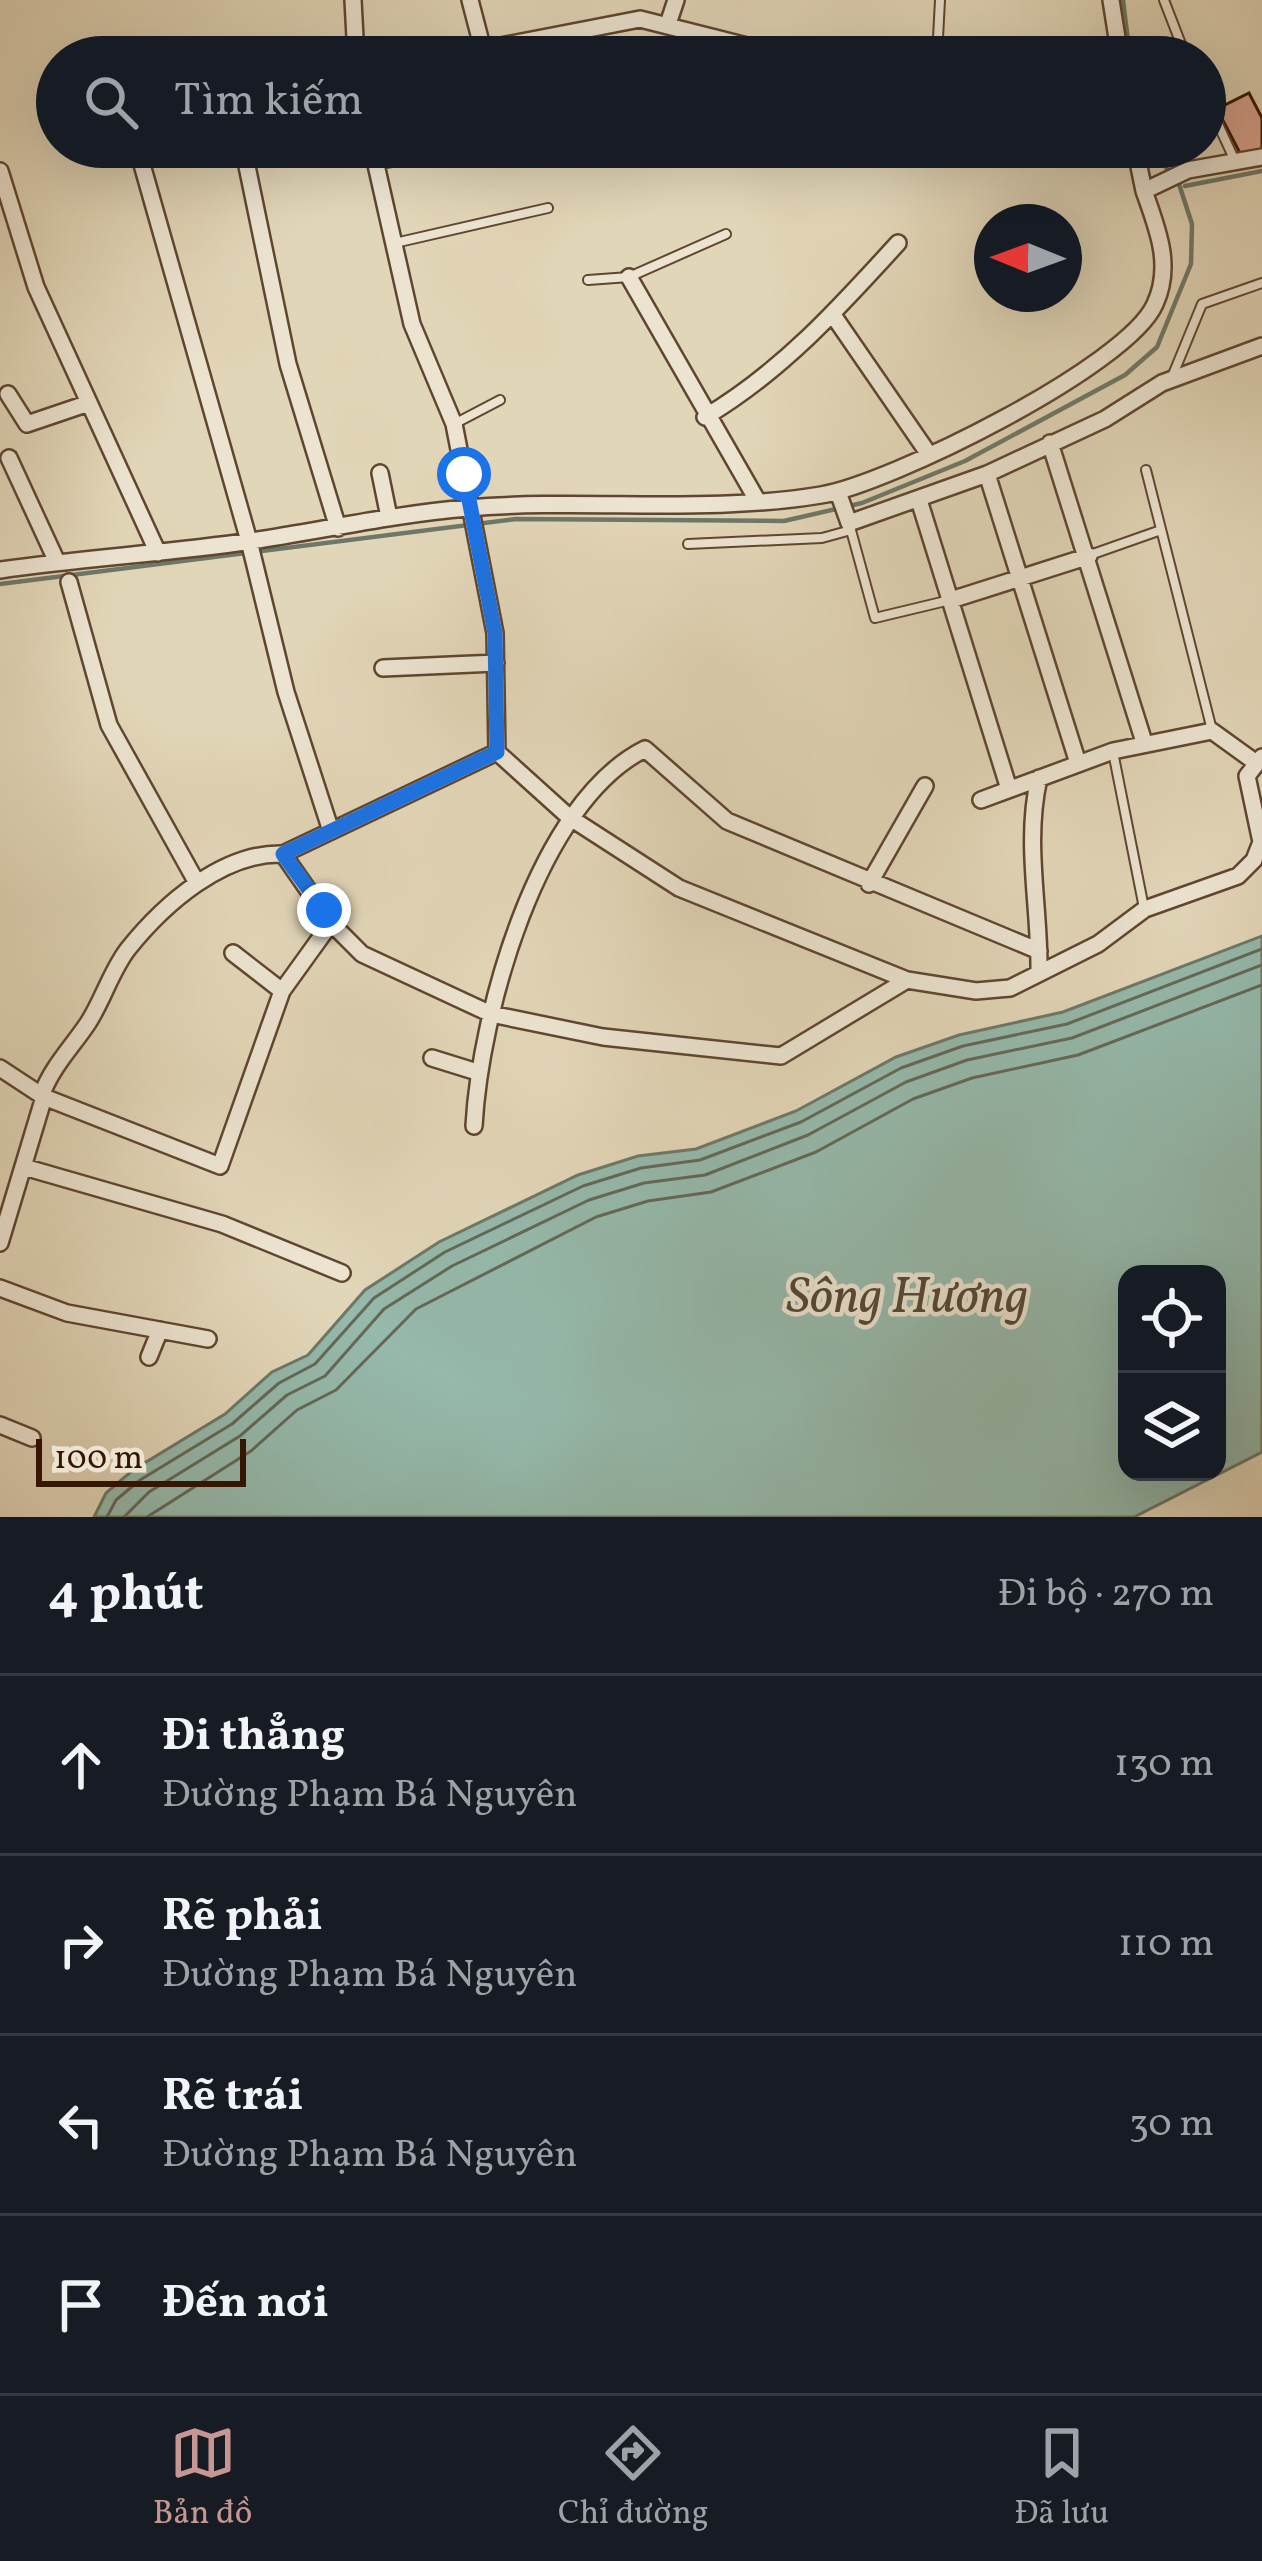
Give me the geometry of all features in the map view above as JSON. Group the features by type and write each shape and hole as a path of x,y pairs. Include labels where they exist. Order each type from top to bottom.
{"street":[{"path":"353,0 355,36"},
{"path":"470,0 479,36"},
{"path":"668,24 676,0"},
{"path":"1111,0 1117,36"},
{"path":"548,36 622,20 668,24 713,36"},
{"path":"1226,164 1262,158"},
{"path":"142,168 250,543 286,692 331,831"},
{"path":"247,168 288,364 338,528"},
{"path":"377,168 412,324 454,424 495,633 497,752 569,817 680,888 907,980 990,991 1039,974 1098,944 1144,908 1221,886 1254,860 1261,842 1247,776 1258,759 1213,731 1113,751 981,800"},
{"path":"0,570 250,543 389,517 840,499 1021,409 1106,357 1139,328 1155,307 1163,280 1163,244 1144,168"},
{"path":"1151,186 1202,168"},
{"path":"0,171 36,287 158,553"},
{"path":"705,417 747,392 833,315 898,243"},
{"path":"629,277 705,417 757,500"},
{"path":"833,315 928,453"},
{"path":"840,499 850,526 987,474 1105,419 1172,379 1262,346"},
{"path":"8,394 27,424 89,403"},
{"path":"1050,443 1144,742"},
{"path":"9,458 57,562"},
{"path":"380,473 389,517"},
{"path":"987,474 1078,764"},
{"path":"920,500 1009,789"},
{"path":"952,600 1088,556"},
{"path":"69,582 109,724 197,883"},
{"path":"383,668 496,663"},
{"path":"474,1126 477,1072 490,1014 528,897 569,817 645,748 728,821 869,884 1039,950"},
{"path":"0,1243 43,1095 127,951 197,883 258,853 283,854 497,752"},
{"path":"1039,778 1029,854 1040,914 1039,974"},
{"path":"869,884 925,786"},
{"path":"283,854 331,923 362,953 490,1014 603,1037 781,1056 907,980"},
{"path":"0,1068 43,1095 220,1166 282,991 331,923"},
{"path":"233,953 282,991"},
{"path":"432,1058 477,1072"},
{"path":"24,1167 222,1224 342,1273"},
{"path":"0,1288 67,1312 208,1339"},
{"path":"149,1358 160,1330"},
{"path":"0,1426 32,1438"}],"lane":[{"path":"939,36 940,0"},
{"path":"1164,0 1178,36"},
{"path":"1226,141 1236,163"},
{"path":"393,244 548,208"},
{"path":"588,280 629,277 727,235"},
{"path":"1172,379 1202,304 1262,283"},
{"path":"454,424 500,400"},
{"path":"1146,470 1213,731"},
{"path":"688,544 822,538 850,526 875,618 952,600"},
{"path":"1088,556 1161,530"},
{"path":"1113,751 1144,908"}],"water":[{"name":"Sông Hương","path":"1262,936 1262,1452 1226,1470 1226,1265 1118,1265 1118,1481 1205,1481 1134,1517 94,1517 106,1493 133,1470 225,1414 272,1372 308,1355 365,1290 439,1242 578,1175 638,1156 696,1149 796,1111 896,1057 959,1035 1063,1012"}],"building":[{"path":"1249,93 1262,118 1262,151 1241,155 1226,126 1226,104"}],"waterway":[{"path":"1123,0 1127,36"},
{"path":"1166,168 1170,173"},
{"path":"1185,186 1262,171"},
{"path":"0,584 516,519 784,521 862,503 965,461 1125,375 1157,347 1191,264 1192,224 1178,181"}],"route":[{"path":"324,910 283,854 497,752 495,633 464,474"}]}
